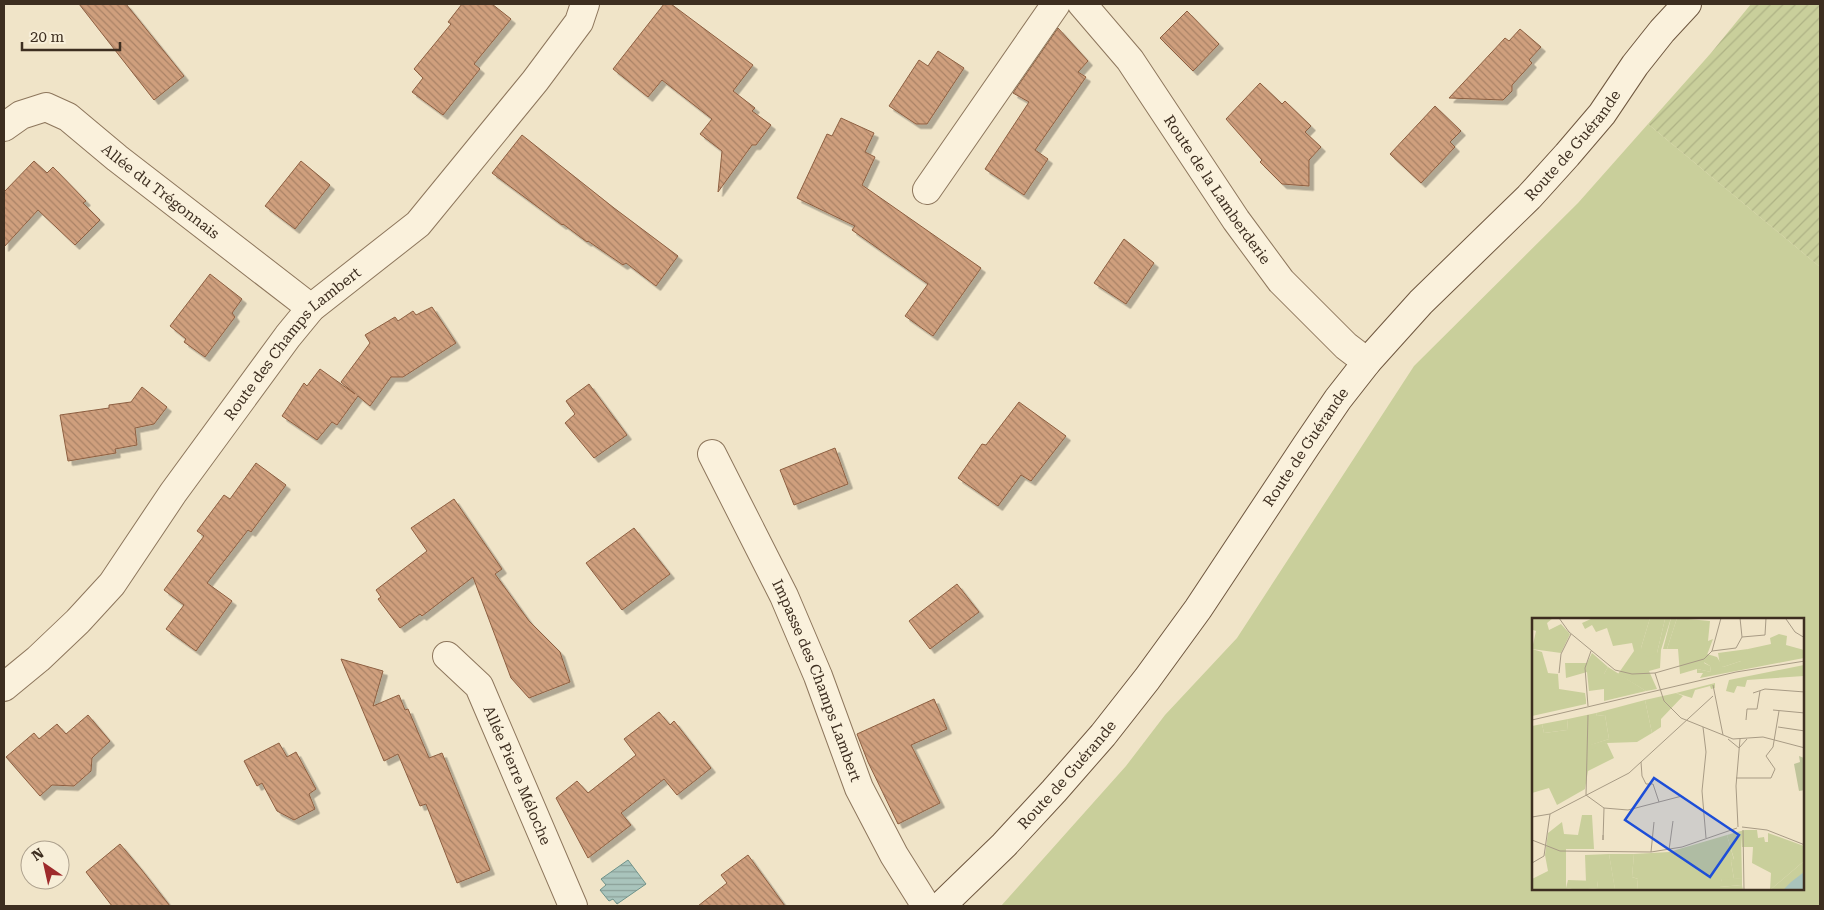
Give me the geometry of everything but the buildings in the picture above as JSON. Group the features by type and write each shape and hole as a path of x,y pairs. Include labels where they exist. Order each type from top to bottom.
{"street":[{"name":"Route des Champs Lambert","path":"4,687 38,659 112,584 174,493 282,344 311,308 418,224 535,81 579,22 585,4"},
{"path":"927,190 1056,4"},
{"name":"Route de la Lamberderie","path":"1082,4 1130,60 1236,220 1281,281 1346,346 1367,362"},
{"name":"Route de Guérande","path":"941,906 1004,845 1054,790 1103,735 1147,679 1198,609 1338,399 1367,362 1421,302 1470,252 1529,197 1567,155 1602,114 1635,65 1662,31 1687,4"},
{"name":"Allée du Trégonnais","path":"4,127 21,115 46,107 68,116 117,158 311,308"},
{"name":"Impasse des Champs Lambert","path":"712,454 784,596 818,676 859,788 894,855 926,906"},
{"name":"Allée Pierre Méloche","path":"447,656 478,686 573,906"}],"green space":[{"path":"1751,4 1820,4 1820,267 1648,124 1711,53"},
{"path":"1648,124 1820,267 1820,906 1001,906 1126,766 1165,715 1237,638 1414,366 1578,203"}],"water":[{"path":"628,860 646,884 617,904 613,899 609,901 600,890 606,885 601,879"}]}
